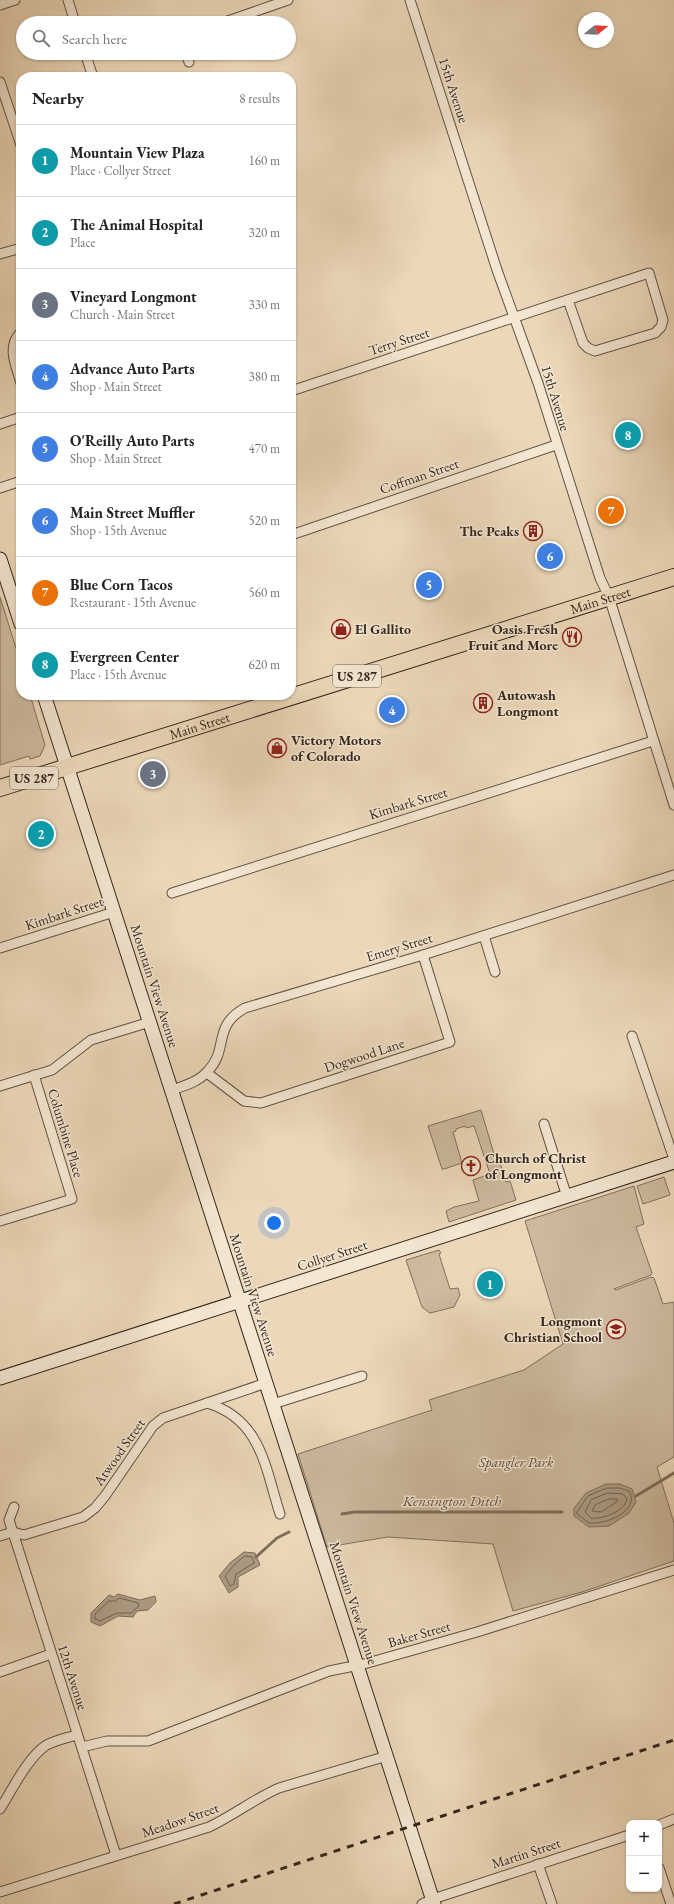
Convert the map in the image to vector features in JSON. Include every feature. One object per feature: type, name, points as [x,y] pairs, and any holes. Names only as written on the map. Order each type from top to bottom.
[{"type":"highway","name":"Main Street","points":[[296,695],[674,576]]},
{"type":"highway","name":"Main Street","points":[[0,788],[281,700]]},
{"type":"street","points":[[0,5],[15,0]]},
{"type":"street","points":[[68,0],[73,16]]},
{"type":"street","points":[[242,16],[288,0]]},
{"type":"street","name":"15th Avenue","points":[[410,0],[497,270],[538,383],[556,445],[600,578],[609,597],[674,805]]},
{"type":"street","points":[[87,60],[91,72]]},
{"type":"street","points":[[0,82],[16,130]]},
{"type":"street","points":[[0,254],[16,249]]},
{"type":"street","name":"Terry Street","points":[[296,388],[515,318],[568,300],[649,274],[663,320],[661,327],[655,333],[595,351],[588,348],[583,343],[568,300]]},
{"type":"street","points":[[16,339],[12,351],[16,365]]},
{"type":"street","points":[[0,424],[16,419]]},
{"type":"street","name":"Coffman Street","points":[[296,533],[556,445]]},
{"type":"street","points":[[0,488],[16,482]]},
{"type":"street","points":[[0,559],[16,609]]},
{"type":"street","name":"Mountain View Avenue","points":[[46,700],[386,1756],[430,1902]]},
{"type":"street","name":"Kimbark Street","points":[[172,893],[653,741]]},
{"type":"street","name":"Emery Street","points":[[172,1090],[190,1083],[206,1073],[219,1053],[226,1024],[234,1014],[245,1008],[423,955],[674,875]]},
{"type":"street","name":"Kimbark Street","points":[[0,948],[114,912]]},
{"type":"street","points":[[484,936],[495,972]]},
{"type":"street","name":"Dogwood Lane","points":[[206,1073],[244,1101],[261,1104],[450,1042],[423,955]]},
{"type":"street","points":[[0,1086],[52,1070],[92,1040],[150,1022]]},
{"type":"street","points":[[632,1036],[674,1158]]},
{"type":"street","name":"Columbine Place","points":[[0,1221],[72,1199],[34,1075]]},
{"type":"street","points":[[544,1124],[568,1197]]},
{"type":"street","name":"Collyer Street","points":[[0,1378],[674,1162]]},
{"type":"street","points":[[273,1404],[362,1376]]},
{"type":"street","name":"Atwood Street","points":[[0,1536],[12,1532],[24,1536],[83,1517],[96,1508],[106,1496],[153,1426],[163,1418],[266,1383]]},
{"type":"street","points":[[208,1403],[223,1407],[236,1416],[249,1429],[257,1444],[280,1514]]},
{"type":"street","name":"12th Avenue","points":[[14,1507],[9,1520],[12,1532],[116,1855]]},
{"type":"street","name":"Baker Street","points":[[82,1747],[107,1741],[148,1741],[329,1671],[357,1666],[477,1632],[674,1570]]},
{"type":"street","points":[[0,1672],[52,1654]]},
{"type":"street","points":[[0,1809],[33,1757],[45,1746],[58,1740],[77,1735]]},
{"type":"street","name":"Meadow Street","points":[[0,1892],[210,1827],[279,1788],[386,1756]]},
{"type":"street","points":[[662,1824],[674,1819]]},
{"type":"street","name":"Martin Street","points":[[430,1902],[538,1864],[626,1836]]},
{"type":"street","points":[[538,1864],[552,1904]]},
{"type":"street","points":[[662,1877],[671,1904]]},
{"type":"green space","points":[[0,597],[16,648],[16,700],[32,700],[45,745],[40,756],[30,759],[29,756],[0,765]]},
{"type":"green space","points":[[481,1110],[494,1154],[497,1153],[506,1182],[510,1181],[516,1200],[449,1222],[446,1211],[454,1207],[479,1201],[473,1180],[490,1174],[474,1126],[466,1128],[465,1126],[456,1129],[456,1131],[453,1132],[462,1163],[442,1169],[428,1126]]},
{"type":"green space","points":[[664,1177],[670,1195],[643,1204],[637,1186]]},
{"type":"green space","name":"Spangler Park","points":[[634,1186],[644,1224],[636,1227],[652,1273],[651,1275],[614,1289],[616,1290],[651,1277],[654,1278],[663,1304],[674,1302],[674,1457],[657,1467],[674,1523],[674,1561],[582,1592],[513,1611],[493,1544],[388,1537],[327,1547],[298,1454],[432,1410],[429,1400],[524,1370],[563,1344],[525,1221]]},
{"type":"green space","points":[[439,1250],[450,1289],[458,1288],[460,1295],[454,1307],[430,1313],[422,1307],[406,1260]]},
{"type":"water","points":[[606,1484],[620,1484],[632,1489],[636,1502],[629,1513],[609,1526],[589,1527],[574,1516],[574,1508],[586,1493]]},
{"type":"water","points":[[244,1552],[255,1553],[260,1565],[238,1577],[238,1587],[229,1593],[219,1576],[230,1563]]},
{"type":"water","points":[[118,1594],[140,1600],[155,1596],[156,1602],[148,1610],[137,1611],[133,1617],[118,1616],[100,1626],[91,1622],[91,1613],[109,1595],[114,1597]]},
{"type":"waterway","name":"Kensington Ditch","points":[[636,1496],[674,1473]]},
{"type":"waterway","name":"Kensington Ditch","points":[[342,1514],[355,1512],[562,1512]]},
{"type":"waterway","name":"Kensington Ditch","points":[[256,1557],[277,1538],[289,1532]]},
{"type":"railway","points":[[174,1904],[674,1740]]},
{"type":"place","name":"Evergreen Center","points":[[628,435]]},
{"type":"place","name":"Blue Corn Tacos","points":[[611,511]]},
{"type":"place","name":"The Peaks","points":[[533,531]]},
{"type":"place","name":"Main Street Muffler","points":[[550,556]]},
{"type":"place","name":"O'Reilly Auto Parts","points":[[429,585]]},
{"type":"place","name":"El Gallito","points":[[341,629]]},
{"type":"place","name":"Oasis Fresh Fruit and More","points":[[572,637]]},
{"type":"place","name":"Autowash Longmont","points":[[483,703]]},
{"type":"place","name":"Advance Auto Parts","points":[[392,710]]},
{"type":"place","name":"Victory Motors of Colorado","points":[[277,748]]},
{"type":"place","name":"Vineyard Longmont","points":[[153,774]]},
{"type":"place","name":"The Animal Hospital","points":[[41,834]]},
{"type":"place","name":"Church of Christ of Longmont","points":[[471,1166]]},
{"type":"place","name":"Mountain View Plaza","points":[[490,1284]]},
{"type":"place","name":"Longmont Christian School","points":[[616,1329]]}]
